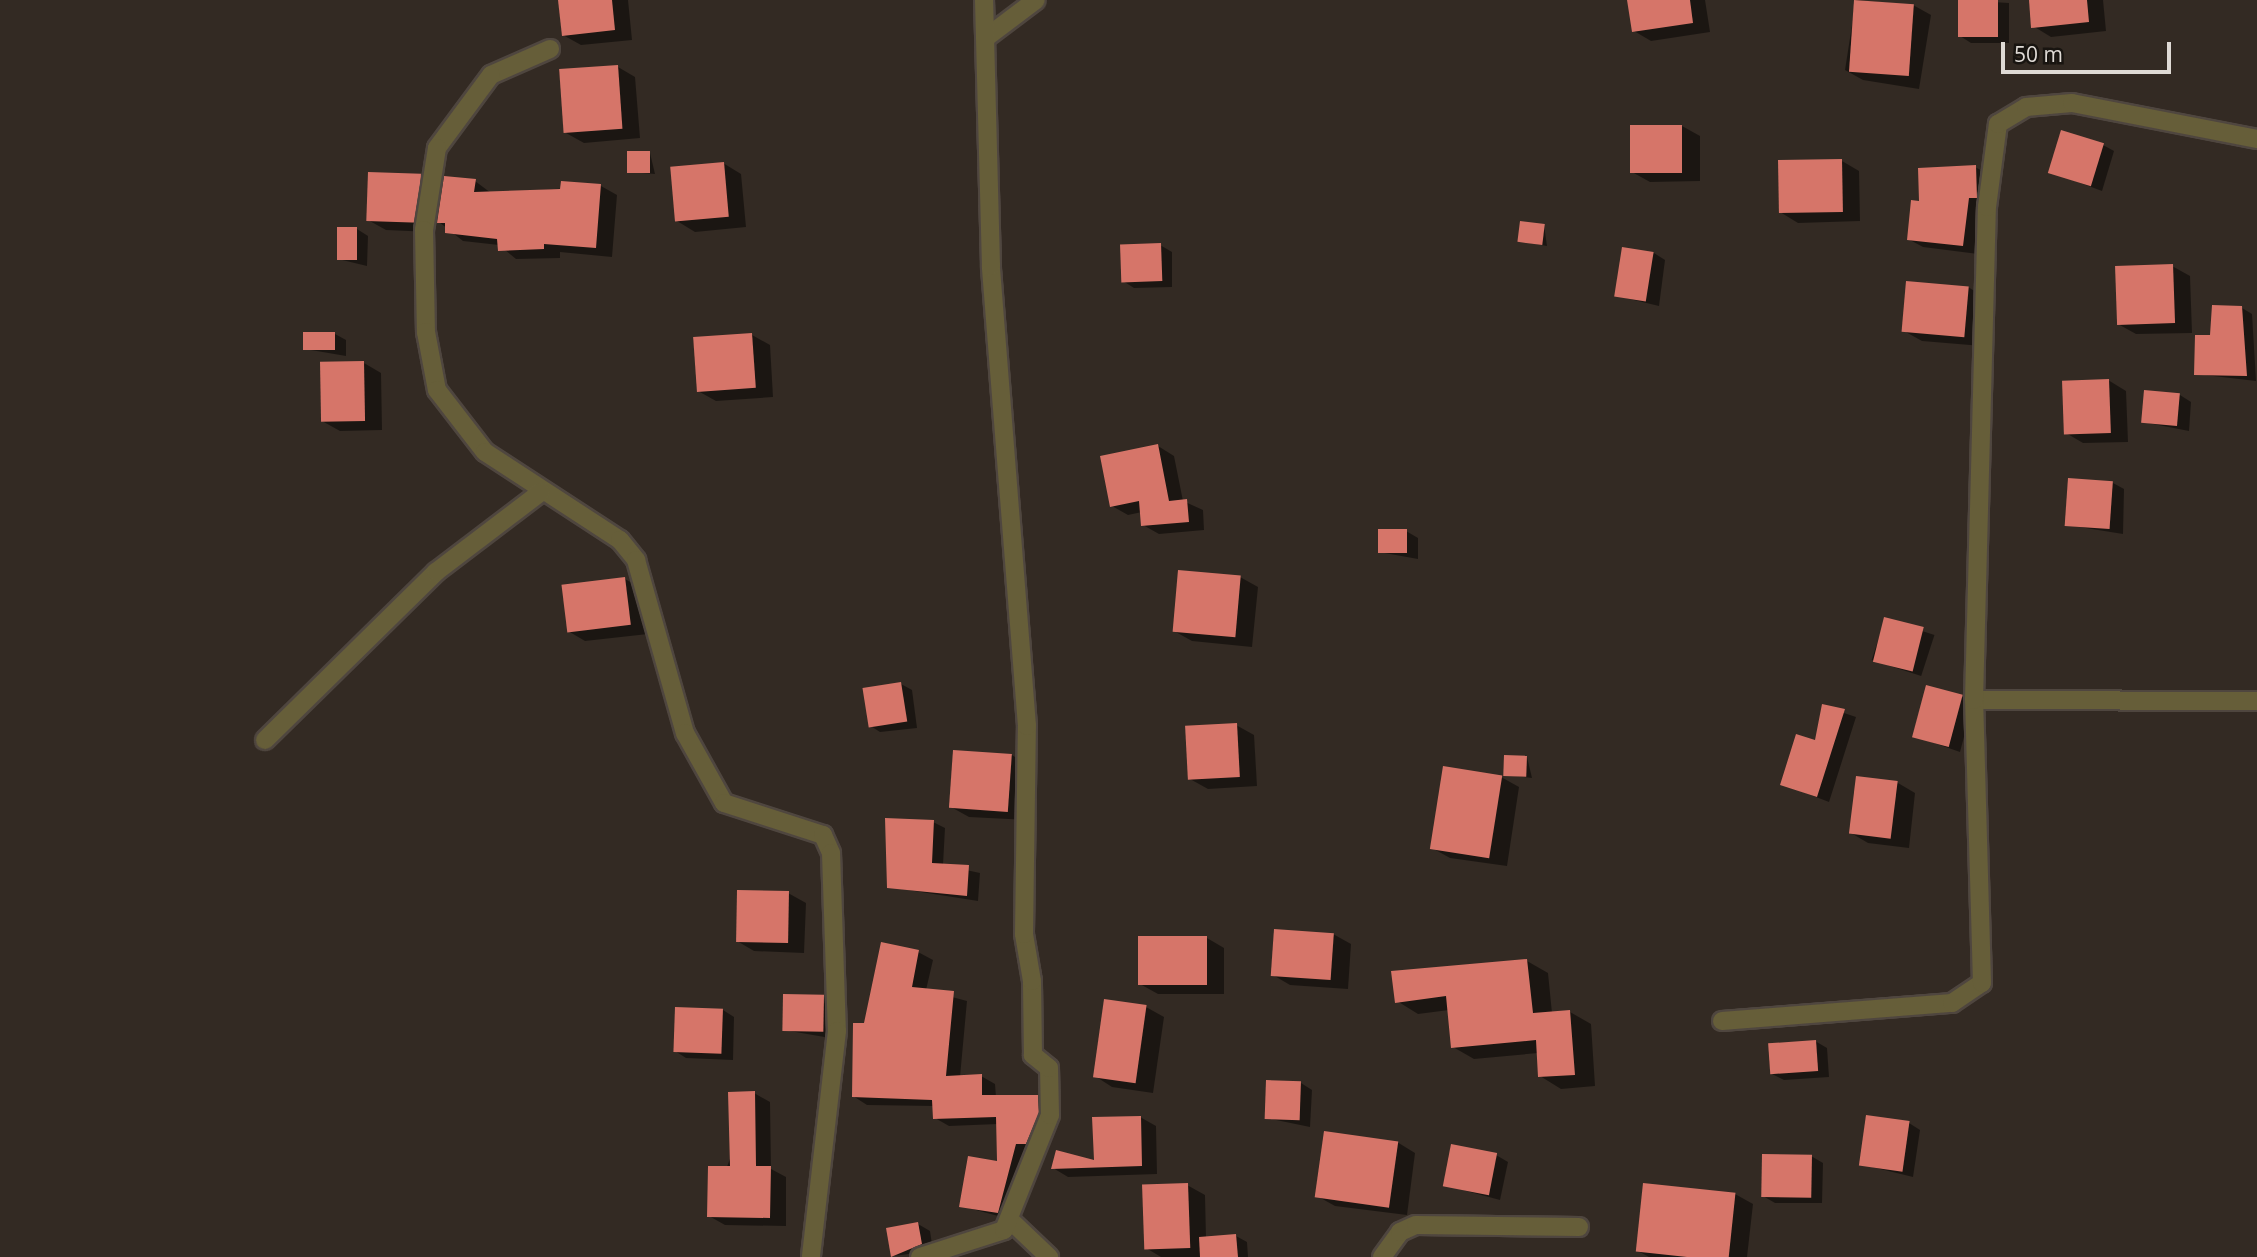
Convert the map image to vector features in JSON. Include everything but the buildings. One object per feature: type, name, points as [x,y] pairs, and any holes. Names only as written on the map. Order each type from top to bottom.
[{"type":"street","points":[[920,1257],[985,1238],[1010,1220],[1026,1165],[1045,1135],[1049,1068],[1033,1055],[1032,981],[1024,934],[1027,726],[991,266],[984,0]]},
{"type":"street","points":[[987,37],[1036,0]]},
{"type":"street","points":[[550,49],[491,75],[446,127],[432,164],[425,230],[426,332],[438,390],[485,452],[541,492],[620,540],[636,560],[685,733],[724,803],[822,835],[831,853],[837,1031],[811,1257]]},
{"type":"street","points":[[1722,1021],[1952,1003],[1982,983],[1974,700],[1987,207],[1998,124],[2026,107],[2072,103],[2257,139]]},
{"type":"street","points":[[265,740],[436,572],[541,492]]},
{"type":"street","points":[[1974,700],[2257,701]]},
{"type":"street","points":[[1010,1220],[1049,1257]]},
{"type":"street","points":[[1382,1257],[1400,1232],[1416,1225],[1578,1227]]}]
